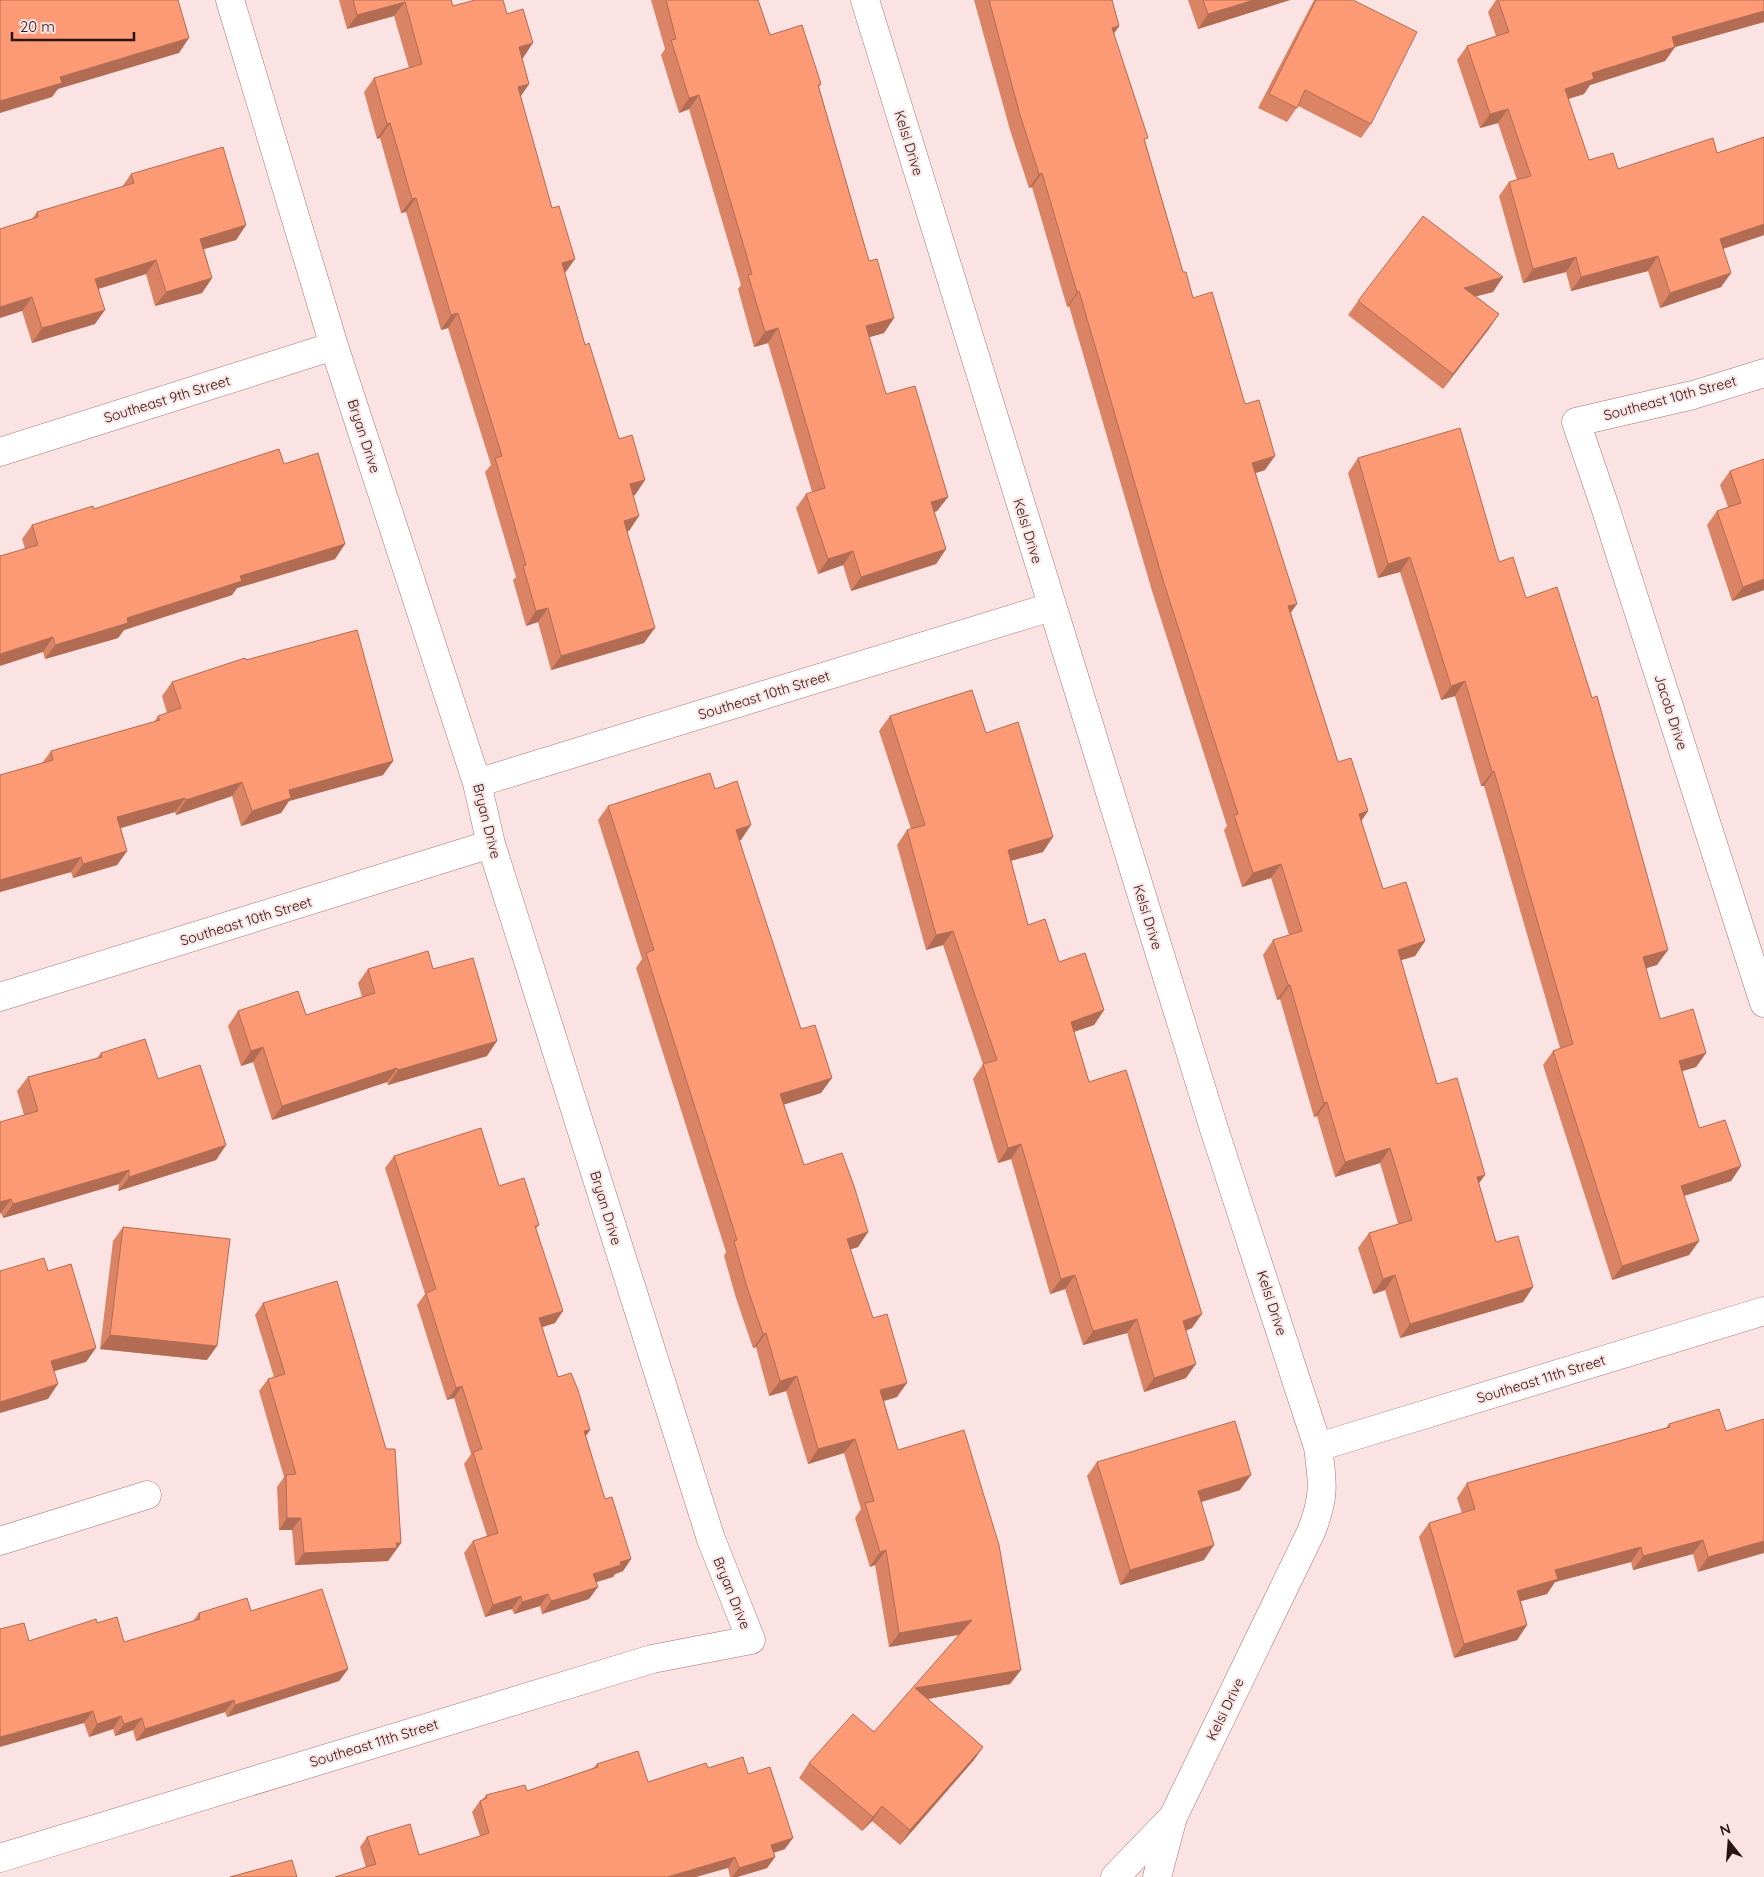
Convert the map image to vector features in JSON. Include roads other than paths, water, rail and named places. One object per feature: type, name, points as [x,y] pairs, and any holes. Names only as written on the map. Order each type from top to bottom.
[{"type":"street","name":"Bryan Drive","points":[[230,0],[334,346],[477,783],[491,844],[711,1539],[751,1640]]},
{"type":"street","name":"Kelsi Drive","points":[[865,0],[1051,607],[1216,1132],[1318,1447],[1323,1486],[1321,1507],[1173,1817],[1157,1877]]},
{"type":"street","name":"Southeast 9th Street","points":[[0,452],[334,346]]},
{"type":"street","name":"Southeast 10th Street","points":[[1576,422],[1693,395],[1764,373]]},
{"type":"street","name":"Jacob Drive","points":[[1576,422],[1764,1003]]},
{"type":"street","name":"Southeast 10th Street","points":[[477,783],[1051,607]]},
{"type":"street","name":"Southeast 10th Street","points":[[0,997],[491,844]]},
{"type":"street","name":"Southeast 11th Street","points":[[1318,1447],[1764,1311]]},
{"type":"street","points":[[0,1541],[147,1495]]},
{"type":"street","name":"Southeast 11th Street","points":[[0,1858],[652,1659],[751,1640]]},
{"type":"street","name":"Kelsi Drive","points":[[1115,1877],[1173,1817]]}]
